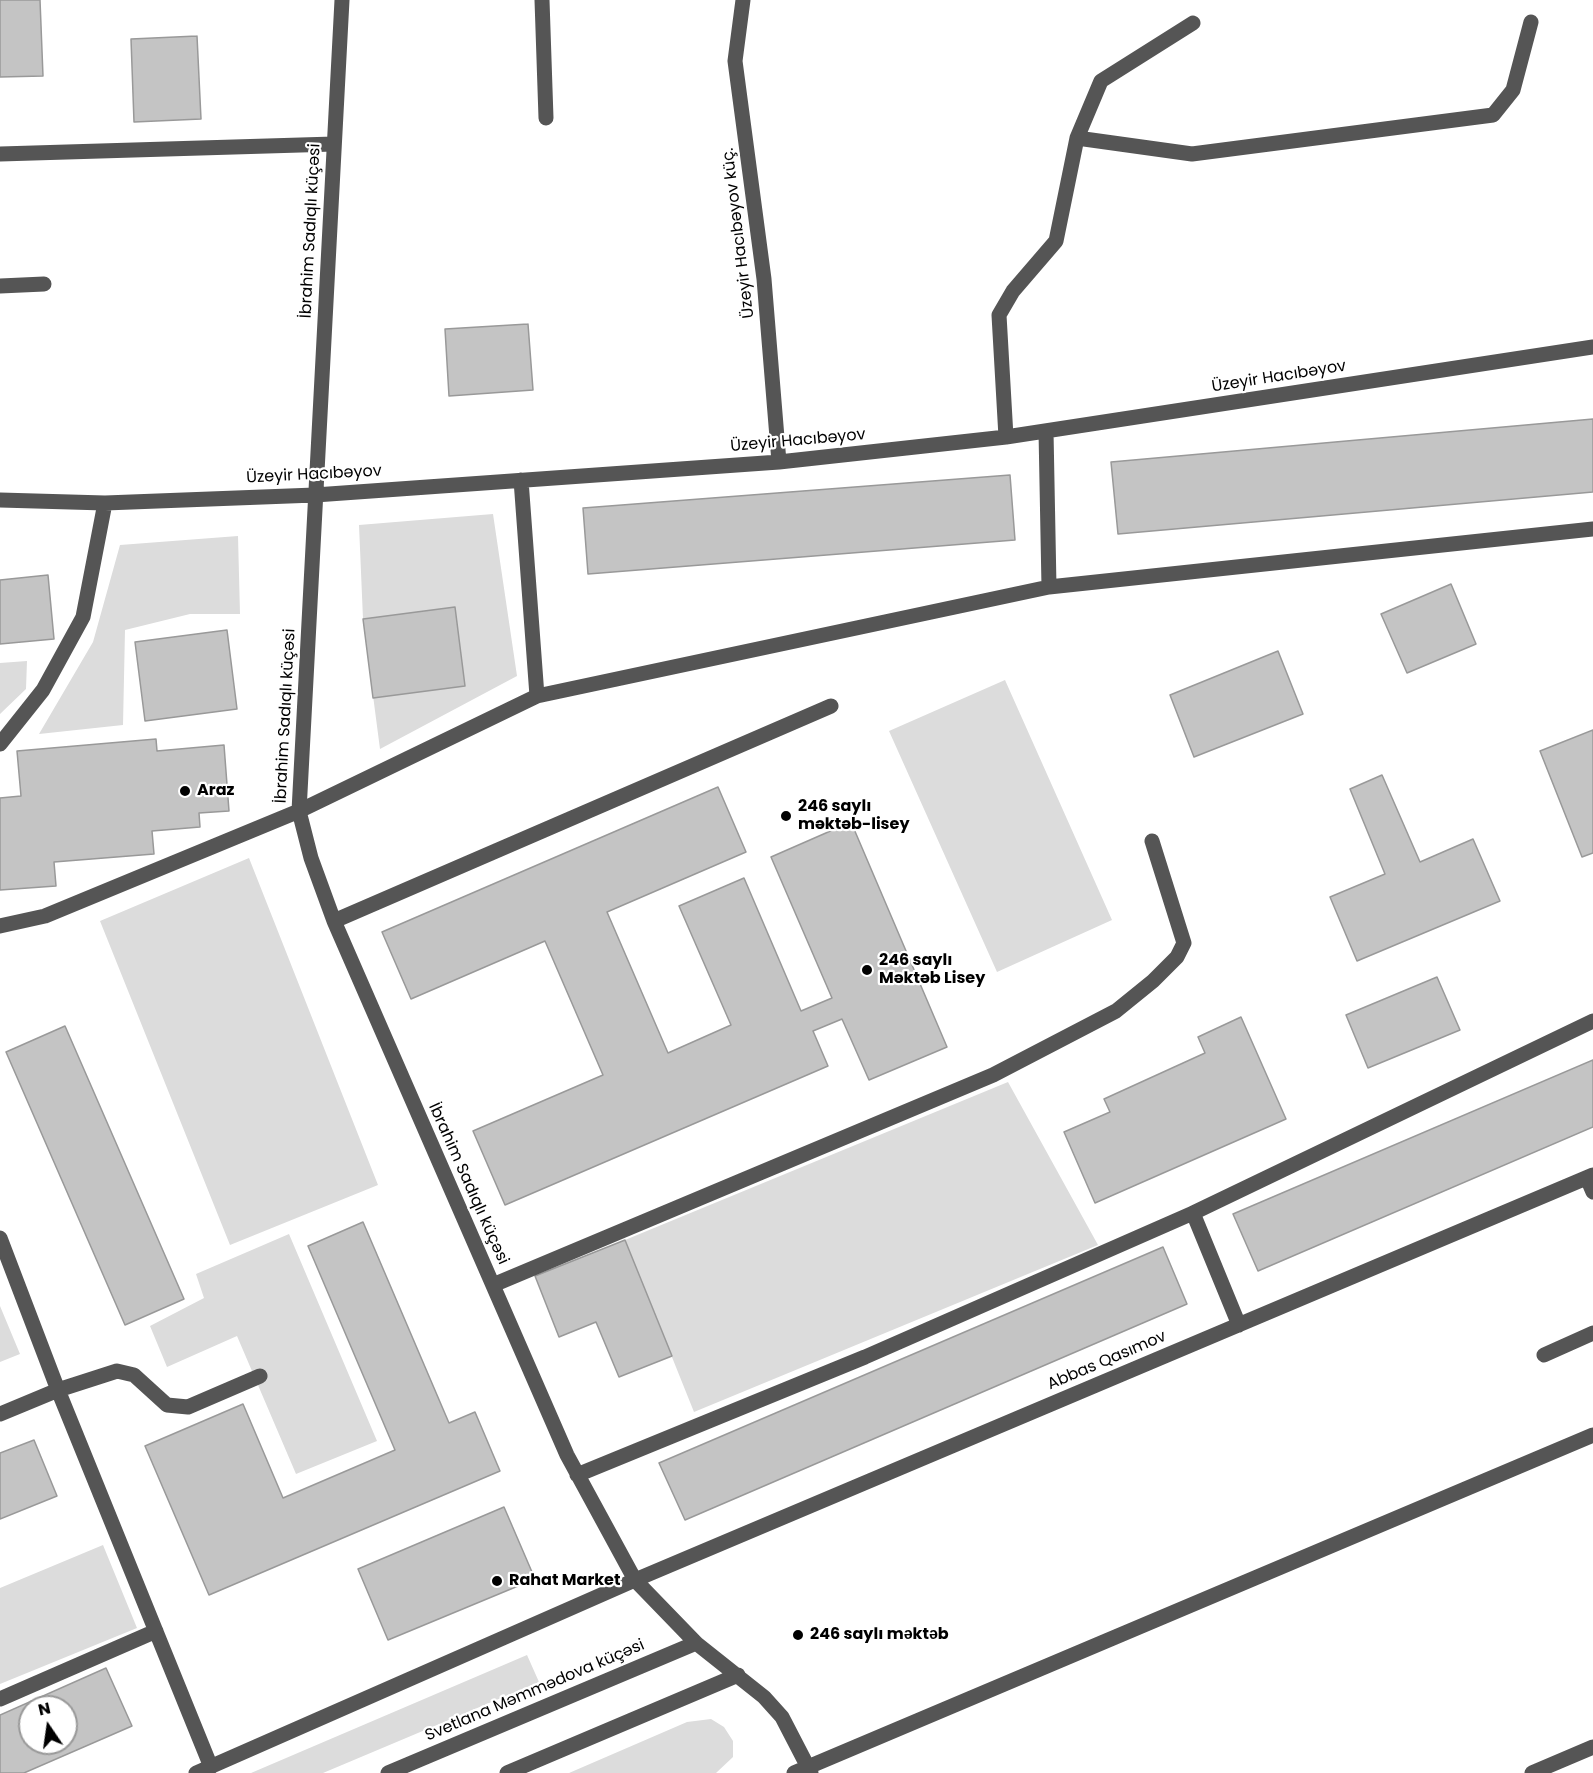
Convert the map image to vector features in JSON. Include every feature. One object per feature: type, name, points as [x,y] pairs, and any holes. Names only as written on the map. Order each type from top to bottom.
[{"type":"street","name":"İbrahim Sadıqlı küçəsi","points":[[342,0],[299,811],[311,858],[334,921],[577,1474],[635,1580],[696,1643],[738,1676],[782,1717],[805,1771]]},
{"type":"street","points":[[542,0],[546,118]]},
{"type":"street","name":"Üzeyir Hacıbəyov küç.","points":[[743,0],[735,62],[764,279],[779,462]]},
{"type":"street","points":[[1077,138],[1192,154],[1493,115],[1513,90],[1531,22]]},
{"type":"street","points":[[1006,437],[999,315],[1013,291],[1056,241],[1077,138],[1101,81],[1193,23]]},
{"type":"street","points":[[0,154],[334,144]]},
{"type":"street","points":[[0,286],[44,284]]},
{"type":"street","name":"Üzeyir Hacıbəyov","points":[[0,500],[105,503],[315,495],[779,462],[1006,437],[1593,347]]},
{"type":"street","points":[[1046,431],[1049,587]]},
{"type":"street","points":[[521,480],[537,696]]},
{"type":"street","points":[[0,744],[43,690],[83,617],[105,503]]},
{"type":"street","points":[[0,926],[45,916],[299,811],[537,696],[1049,587],[1593,529]]},
{"type":"street","points":[[334,921],[831,706]]},
{"type":"street","points":[[493,1285],[993,1075],[1116,1011],[1154,981],[1177,957],[1184,943],[1152,842]]},
{"type":"street","points":[[577,1474],[865,1358],[1194,1213],[1593,1021]]},
{"type":"street","name":"Abbas Qasımov","points":[[196,1773],[635,1580],[1239,1325],[1591,1181]]},
{"type":"street","points":[[1194,1213],[1239,1325]]},
{"type":"street","points":[[0,1238],[58,1390],[211,1767]]},
{"type":"street","points":[[1544,1355],[1593,1333]]},
{"type":"street","points":[[0,1414],[58,1390],[117,1371],[134,1376],[167,1405],[188,1407],[260,1376]]},
{"type":"street","points":[[805,1771],[1593,1435]]},
{"type":"street","points":[[0,1699],[156,1631]]},
{"type":"street","name":"Svetlana Məmmədova küçəsi","points":[[388,1773],[696,1643]]},
{"type":"street","points":[[507,1773],[738,1676]]},
{"type":"street","points":[[1532,1773],[1593,1748]]},
{"type":"shaded area","points":[[493,514],[517,676],[380,749],[363,619],[359,525]]},
{"type":"shaded area","points":[[238,536],[240,614],[190,614],[125,630],[123,725],[39,734],[93,642],[120,545]]},
{"type":"shaded area","points":[[27,661],[26,689],[0,714],[0,663]]},
{"type":"shaded area","points":[[1005,680],[1112,920],[997,972],[889,731]]},
{"type":"shaded area","points":[[249,858],[378,1185],[230,1245],[100,921]]},
{"type":"shaded area","points":[[1008,1082],[1098,1245],[694,1412],[625,1240]]},
{"type":"shaded area","points":[[289,1234],[377,1441],[296,1474],[237,1336],[167,1367],[150,1326],[204,1298],[196,1274]]},
{"type":"shaded area","points":[[0,1306],[20,1354],[0,1362]]},
{"type":"shaded area","points":[[103,1545],[137,1628],[0,1684],[0,1588]]},
{"type":"shaded area","points":[[527,1655],[539,1682],[323,1773],[251,1773]]},
{"type":"shaded area","points":[[711,1719],[724,1727],[733,1741],[733,1757],[716,1773],[569,1773],[687,1722]]},
{"type":"building","points":[[0,0],[40,0],[43,76],[0,77]]},
{"type":"building","points":[[197,36],[201,119],[134,122],[131,39]]},
{"type":"building","points":[[528,324],[533,390],[449,396],[445,329]]},
{"type":"building","points":[[1593,419],[1593,492],[1118,534],[1111,462]]},
{"type":"building","points":[[1010,475],[1015,540],[588,574],[583,508]]},
{"type":"building","points":[[48,575],[54,639],[0,644],[0,580]]},
{"type":"building","points":[[1451,584],[1476,644],[1407,673],[1381,614]]},
{"type":"building","points":[[455,607],[465,686],[373,698],[363,619]]},
{"type":"building","points":[[227,630],[237,709],[145,721],[135,642]]},
{"type":"building","points":[[1278,651],[1303,714],[1194,757],[1170,695]]},
{"type":"building","points":[[1593,730],[1593,853],[1582,857],[1540,751]]},
{"type":"building","points":[[156,739],[157,751],[224,745],[229,811],[199,813],[200,827],[152,831],[154,854],[54,862],[56,886],[0,890],[0,798],[21,796],[17,751]]},
{"type":"building","points":[[1382,775],[1420,862],[1473,839],[1500,901],[1357,961],[1330,897],[1385,874],[1350,789]]},
{"type":"building","name":"246 saylı Məktəb Lisey","points":[[718,787],[746,852],[607,912],[668,1053],[731,1025],[679,906],[744,878],[801,1011],[832,998],[771,857],[851,822],[947,1047],[869,1080],[842,1019],[813,1031],[828,1066],[505,1205],[473,1131],[603,1075],[545,941],[411,999],[382,932]]},
{"type":"building","points":[[1437,977],[1460,1030],[1368,1068],[1346,1015]]},
{"type":"building","points":[[1241,1017],[1286,1119],[1095,1203],[1064,1132],[1110,1112],[1104,1099],[1205,1053],[1198,1037]]},
{"type":"building","points":[[65,1026],[184,1299],[125,1325],[6,1052]]},
{"type":"building","points":[[1593,1060],[1593,1127],[1258,1271],[1233,1214]]},
{"type":"building","points":[[363,1222],[449,1423],[475,1412],[500,1471],[209,1595],[145,1446],[243,1404],[283,1498],[395,1450],[308,1246]]},
{"type":"building","points":[[625,1240],[672,1356],[619,1377],[596,1322],[559,1337],[535,1276]]},
{"type":"building","points":[[1163,1247],[1187,1304],[685,1520],[659,1463]]},
{"type":"building","points":[[34,1440],[57,1496],[0,1519],[0,1453]]},
{"type":"building","points":[[504,1507],[535,1579],[388,1640],[358,1569]]},
{"type":"building","points":[[106,1668],[132,1726],[78,1750],[78,1695],[45,1695]]},
{"type":"building","points":[[18,1707],[18,1755],[65,1755],[24,1773],[0,1773],[0,1715]]},
{"type":"place","name":"Araz","points":[[185,791]]},
{"type":"place","name":"246 saylı məktəb-lisey","points":[[786,816]]},
{"type":"place","name":"246 saylı Məktəb Lisey","points":[[867,970]]},
{"type":"place","name":"Rahat Market","points":[[497,1581]]},
{"type":"place","name":"246 saylı mәktәb","points":[[798,1635]]}]
